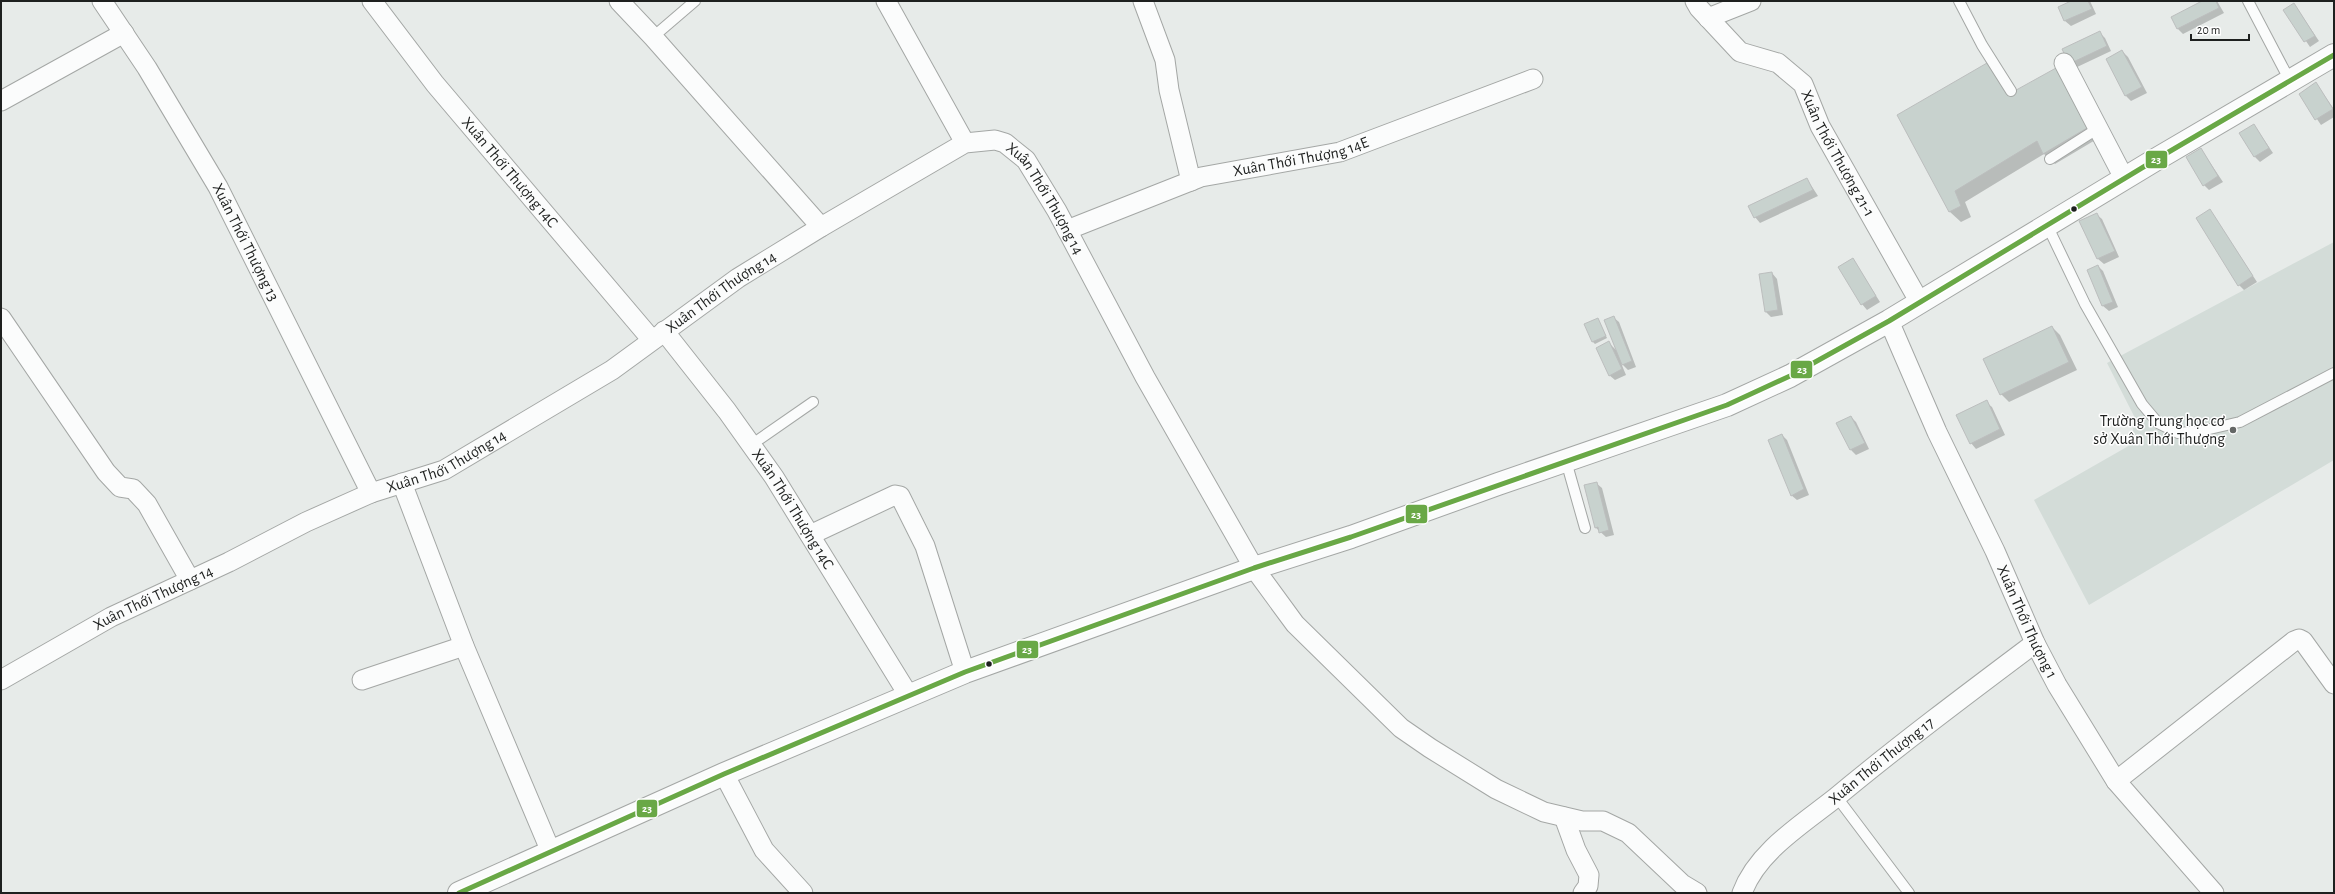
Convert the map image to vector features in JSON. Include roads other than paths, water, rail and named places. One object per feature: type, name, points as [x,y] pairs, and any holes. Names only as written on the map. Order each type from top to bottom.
[{"type":"main road","points":[[458,893],[724,774],[965,672],[1254,568],[1351,537],[1726,405],[1790,376],[1889,321],[1919,301],[2124,178],[2334,54]]},
{"type":"street","name":"Xuân Thới Thượng 13","points":[[102,1],[124,33],[218,187],[371,493]]},
{"type":"street","name":"Xuân Thới Thượng 14C","points":[[372,1],[435,84],[658,335],[751,445],[774,477],[909,696]]},
{"type":"street","points":[[619,1],[653,37],[821,227]]},
{"type":"street","points":[[886,1],[965,143]]},
{"type":"street","points":[[1143,1],[1165,60],[1169,90],[1191,180]]},
{"type":"street","name":"Xuân Thới Thượng 21-1","points":[[1695,1],[1708,18],[1740,52],[1778,63],[1803,84],[1820,126],[1919,301]]},
{"type":"street","points":[[1708,18],[1751,1]]},
{"type":"street","points":[[1,101],[124,33]]},
{"type":"street","points":[[2064,63],[2097,130],[2124,178]]},
{"type":"street","name":"Xuân Thới Thượng 14E","points":[[1067,230],[1201,177],[1340,152],[1533,79]]},
{"type":"street","name":"Xuân Thới Thượng 14","points":[[1,680],[111,617],[190,580],[306,522],[371,493],[444,470],[612,370],[738,278],[821,227],[965,143],[986,140],[1000,141],[1005,143],[1026,160],[1067,230],[1145,377],[1254,568],[1295,624],[1401,728],[1496,789],[1544,812],[1582,821],[1603,821],[1628,833],[1682,884],[1697,893]]},
{"type":"street","points":[[1,318],[106,472],[120,487],[133,489],[147,504],[190,580]]},
{"type":"street","name":"Xuân Thới Thượng 1","points":[[1889,321],[1937,432],[1995,551],[2035,643],[2058,685],[2116,781],[2214,893]]},
{"type":"street","points":[[402,484],[464,646],[551,852]]},
{"type":"street","points":[[810,536],[895,495],[900,496],[925,546],[965,672]]},
{"type":"street","points":[[2116,781],[2294,641],[2299,639],[2303,641],[2334,684]]},
{"type":"street","name":"Xuân Thới Thượng 17","points":[[1742,893],[1758,865],[1787,836],[1920,730],[2035,643]]},
{"type":"street","points":[[362,680],[464,646]]},
{"type":"street","points":[[724,774],[764,850],[803,893]]},
{"type":"street","points":[[1564,817],[1576,850],[1589,874],[1588,886],[1583,893]]},
{"type":"lane","points":[[653,37],[695,1]]},
{"type":"lane","points":[[1959,1],[1982,45],[2011,91]]},
{"type":"lane","points":[[2248,1],[2290,81]]},
{"type":"lane","points":[[2050,159],[2097,130]]},
{"type":"lane","points":[[2047,225],[2085,304],[2142,404],[2158,423],[2178,433],[2201,431],[2240,422],[2334,373]]},
{"type":"lane","points":[[751,445],[813,402]]},
{"type":"lane","points":[[1566,461],[1585,528]]},
{"type":"lane","points":[[1836,796],[1908,893]]},
{"type":"place","name":"Trường Trung học cơ sở Xuân Thới Thượng","points":[[2233,430]]}]
